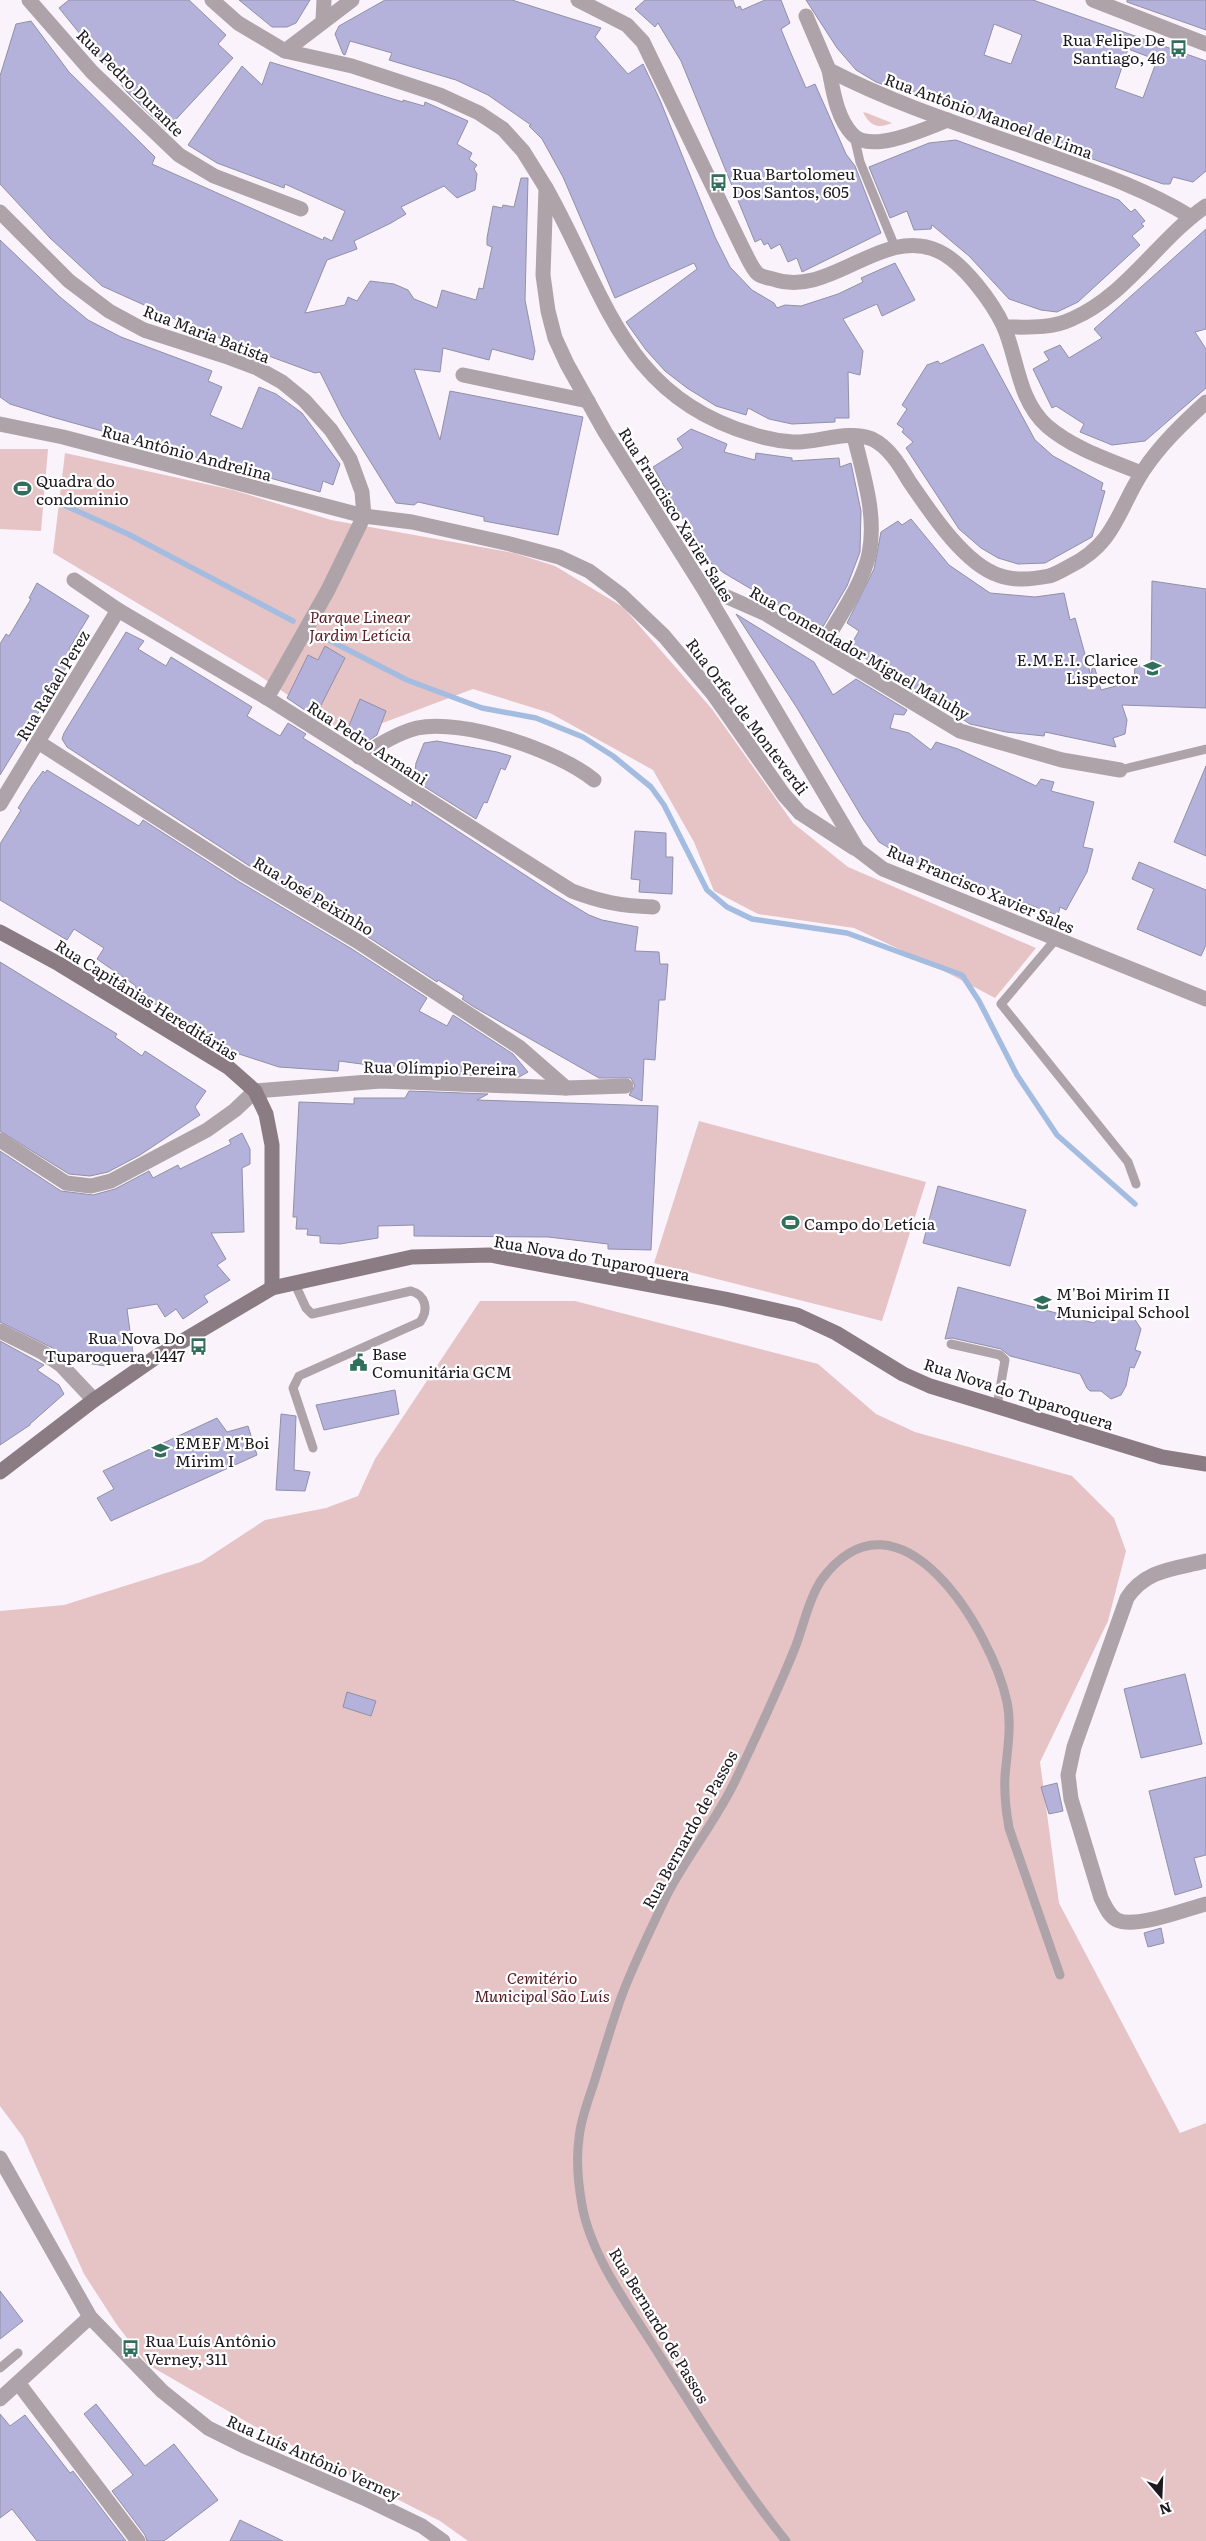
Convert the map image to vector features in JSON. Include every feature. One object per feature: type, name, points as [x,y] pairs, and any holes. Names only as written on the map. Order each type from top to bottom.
[{"type":"street","name":"Rua Pedro Durante","points":[[29,0],[92,72],[179,155],[214,176],[283,204],[301,208]]},
{"type":"street","points":[[212,0],[238,23],[285,51],[352,66],[440,95],[478,113],[503,129],[518,146],[546,188],[581,253],[610,318],[652,376],[675,398],[716,422],[753,434],[794,442],[854,436],[872,439],[892,455],[946,532],[970,557],[998,575],[1027,579],[1051,575],[1081,560],[1107,538],[1141,473],[1160,448],[1206,402]]},
{"type":"street","points":[[322,20],[324,0]]},
{"type":"street","points":[[285,51],[322,20],[352,0]]},
{"type":"street","points":[[578,0],[627,25],[643,42],[743,249],[758,274],[783,283],[812,281],[895,247],[920,246],[937,250],[950,257],[971,276],[1004,327],[1016,370],[1026,396],[1046,425],[1074,445],[1141,473]]},
{"type":"street","points":[[1093,0],[1206,44]]},
{"type":"street","points":[[806,16],[829,70],[836,103],[844,122],[854,136],[872,142],[894,139],[948,120]]},
{"type":"street","name":"Rua Antônio Manoel de Lima","points":[[829,70],[877,95],[1112,178],[1165,201],[1191,217]]},
{"type":"street","name":"Rua Francisco Xavier Sales","points":[[546,188],[544,275],[548,311],[555,338],[604,432],[702,586],[858,850],[883,869],[1206,998]]},
{"type":"street","points":[[1004,327],[1045,326],[1072,320],[1112,294],[1191,217],[1206,206]]},
{"type":"street","name":"Rua Maria Batista","points":[[0,212],[70,281],[109,310],[144,330],[256,368],[282,382],[304,400],[332,430],[350,459],[358,475],[364,516]]},
{"type":"street","points":[[463,375],[588,401]]},
{"type":"street","name":"Rua Antônio Andrelina","points":[[0,424],[63,437],[364,516]]},
{"type":"street","points":[[822,647],[857,584],[869,554],[869,497],[854,436]]},
{"type":"street","points":[[267,698],[328,590],[364,516]]},
{"type":"street","name":"Rua Orfeu de Monteverdi","points":[[364,516],[412,522],[510,544],[559,557],[589,571],[621,595],[664,636],[713,694],[784,795],[800,813],[858,850]]},
{"type":"street","name":"Rua Pedro Armani","points":[[74,580],[118,610],[267,698],[572,891],[603,903],[653,907]]},
{"type":"street","name":"Rua Comendador Miguel Maluhy","points":[[702,586],[766,614],[960,731],[1062,760],[1120,770]]},
{"type":"street","name":"Rua Rafael Perez","points":[[0,804],[118,610]]},
{"type":"street","points":[[359,757],[391,739],[416,728],[434,726],[461,728],[522,742],[584,771],[594,780]]},
{"type":"street","name":"Rua José Peixinho","points":[[38,742],[243,873],[373,951],[519,1047],[566,1088]]},
{"type":"street","name":"Rua Capitânias Hereditárias","points":[[0,932],[59,964],[228,1067],[255,1091],[266,1114],[272,1145],[272,1288]]},
{"type":"street","name":"Rua Olímpio Pereira","points":[[255,1091],[381,1081],[566,1088],[626,1086]]},
{"type":"street","points":[[0,1140],[66,1183],[91,1186],[111,1181],[207,1130],[235,1110],[255,1091]]},
{"type":"street","name":"Rua Nova do Tuparoquera","points":[[0,1472],[94,1400],[159,1354],[272,1288],[412,1257],[490,1255],[725,1299],[797,1315],[836,1332],[903,1374],[930,1386],[1162,1457],[1206,1464]]},
{"type":"street","points":[[0,1331],[42,1352],[61,1365],[94,1400]]},
{"type":"street","points":[[1206,1561],[1145,1577],[1131,1591],[1098,1675],[1074,1747],[1068,1775],[1071,1799],[1101,1898],[1108,1912],[1117,1920],[1130,1923],[1206,1904]]},
{"type":"street","name":"Rua Luís Antônio Verney","points":[[0,2158],[90,2317],[138,2369],[208,2428],[244,2446],[364,2498],[422,2526],[444,2541]]},
{"type":"street","points":[[0,2399],[19,2384],[90,2317]]},
{"type":"street","points":[[19,2384],[138,2541]]},
{"type":"lane","points":[[854,136],[860,162],[895,247]]},
{"type":"lane","points":[[1120,770],[1206,749]]},
{"type":"lane","points":[[1056,939],[1001,1004],[1128,1162],[1136,1184]]},
{"type":"lane","points":[[294,1282],[306,1308],[312,1314],[410,1291],[421,1296],[426,1305],[426,1314],[420,1322],[299,1376],[293,1388],[313,1448]]},
{"type":"lane","points":[[951,1344],[1000,1355],[1006,1360],[996,1406]]},
{"type":"lane","name":"Rua Bernardo de Passos","points":[[786,2541],[737,2477],[626,2303],[593,2243],[582,2208],[577,2166],[579,2135],[622,1993],[669,1892],[726,1799],[777,1690],[819,1584],[833,1565],[856,1550],[878,1544],[905,1550],[928,1564],[950,1587],[986,1642],[1000,1676],[1008,1706],[1009,1736],[1005,1806],[1009,1828],[1060,1975]]},
{"type":"lane","points":[[0,2368],[18,2353]]},
{"type":"green space","points":[[863,112],[892,123],[882,126],[874,125]]},
{"type":"green space","name":"Quadra do condominio","points":[[0,449],[48,449],[41,531],[0,529]]},
{"type":"green space","name":"Parque Linear Jardim Letícia","points":[[65,453],[233,490],[331,520],[514,553],[555,566],[623,607],[712,709],[793,823],[848,867],[1036,948],[995,998],[929,963],[854,928],[758,914],[714,891],[694,842],[653,770],[550,713],[473,689],[348,736],[257,674],[53,553]]},
{"type":"green space","name":"Campo do Letícia","points":[[699,1121],[926,1182],[882,1321],[654,1263]]},
{"type":"green space","name":"Cemitério Municipal São Luís","points":[[480,1301],[575,1301],[818,1364],[876,1414],[915,1432],[1072,1476],[1114,1518],[1126,1551],[1108,1621],[1040,1762],[1059,1903],[1180,2133],[1206,2123],[1206,2541],[468,2541],[440,2521],[254,2426],[147,2364],[117,2325],[84,2274],[23,2137],[0,2106],[0,1611],[64,1605],[201,1562],[265,1520],[326,1508],[358,1496],[375,1459]]},
{"type":"building","points":[[69,0],[189,0],[226,35],[218,44],[233,58],[166,130],[127,92],[59,8]]},
{"type":"building","points":[[239,0],[310,0],[296,23],[287,27],[272,27]]},
{"type":"building","points":[[385,0],[512,0],[601,28],[595,37],[628,74],[643,64],[660,100],[715,237],[730,267],[752,290],[774,303],[777,308],[785,305],[801,306],[838,294],[863,282],[861,278],[895,263],[915,300],[882,316],[877,304],[843,319],[863,351],[860,375],[848,372],[849,418],[835,418],[835,422],[792,424],[769,419],[748,408],[746,415],[716,406],[687,388],[665,371],[646,350],[626,322],[697,269],[694,263],[615,298],[563,177],[542,139],[529,126],[531,125],[488,95],[456,80],[389,60],[392,53],[350,41],[345,55],[343,54],[335,34],[339,26]]},
{"type":"building","points":[[645,0],[733,0],[736,8],[740,6],[742,10],[765,0],[781,0],[790,23],[781,29],[790,51],[806,88],[815,84],[846,154],[855,166],[881,233],[802,272],[797,258],[788,262],[780,244],[771,249],[768,243],[764,245],[761,239],[755,242],[681,61],[658,23],[655,27],[635,9]]},
{"type":"building","points":[[806,0],[1033,0],[1206,61],[1206,171],[1193,182],[1173,177],[1170,184],[1163,184],[876,82],[856,70],[837,48]],"holes":[[[994,24],[1022,35],[1011,64],[984,55]],[[1128,49],[1157,60],[1143,98],[1115,88]]]},
{"type":"building","points":[[1127,0],[1206,0],[1206,30],[1127,2]]},
{"type":"building","points":[[31,21],[69,72],[155,157],[152,164],[323,240],[324,237],[332,241],[345,211],[285,184],[284,188],[217,163],[188,145],[242,66],[262,85],[270,62],[403,102],[403,100],[424,106],[425,102],[468,121],[457,144],[472,153],[469,159],[477,165],[474,169],[477,174],[475,190],[457,198],[444,186],[401,207],[406,214],[354,241],[357,249],[327,260],[305,313],[345,305],[348,297],[357,301],[370,281],[394,284],[408,290],[414,299],[437,308],[442,290],[476,300],[479,288],[483,289],[492,247],[487,245],[487,238],[493,206],[502,208],[503,205],[514,207],[521,178],[528,178],[525,300],[535,351],[533,360],[492,349],[489,360],[443,348],[440,372],[414,369],[440,440],[450,391],[583,417],[558,535],[484,521],[484,517],[418,502],[414,505],[396,503],[342,416],[320,372],[315,373],[206,333],[102,286],[50,238],[0,184],[0,76],[16,24]]},
{"type":"building","points":[[956,140],[1119,200],[1131,212],[1135,209],[1145,221],[1141,224],[1144,226],[1132,236],[1140,245],[1078,302],[1057,312],[1041,310],[1009,299],[969,256],[932,225],[931,229],[914,230],[907,211],[890,218],[869,167],[929,143]]},
{"type":"building","points":[[1206,229],[1206,329],[1195,332],[1206,349],[1206,388],[1145,441],[1112,445],[1080,432],[1084,424],[1056,406],[1052,408],[1033,369],[1049,360],[1044,352],[1060,345],[1069,358],[1102,338],[1094,329]]},
{"type":"building","points":[[0,240],[60,297],[88,320],[121,337],[212,371],[208,381],[222,387],[210,415],[242,429],[259,387],[276,394],[302,413],[340,464],[333,485],[323,481],[320,492],[52,417],[10,404],[0,397]]},
{"type":"building","points":[[983,344],[1035,440],[1053,456],[1103,483],[1101,490],[1105,491],[1092,537],[1045,563],[1018,564],[998,558],[981,548],[959,529],[906,448],[913,442],[902,432],[904,429],[897,424],[907,409],[902,405],[927,365],[938,361],[940,364]]},
{"type":"building","points":[[691,429],[727,444],[724,452],[755,460],[756,453],[792,458],[792,461],[839,458],[840,467],[851,463],[861,511],[860,552],[847,586],[821,630],[724,573],[706,559],[653,467],[683,448],[677,439]]},
{"type":"building","points":[[911,519],[949,565],[990,593],[1035,597],[1064,593],[1070,620],[1075,618],[1091,676],[1093,662],[1101,690],[1134,681],[1135,665],[1151,666],[1152,581],[1206,589],[1206,708],[1122,705],[1127,720],[1125,734],[1113,738],[1116,747],[1045,732],[1044,736],[1006,732],[970,724],[918,691],[916,694],[873,667],[876,665],[849,648],[859,631],[847,623],[874,569],[881,532],[898,521],[902,525]]},
{"type":"building","points":[[37,583],[89,616],[69,649],[75,653],[0,775],[0,644],[6,634],[9,636],[31,599],[29,598]]},
{"type":"building","points":[[736,614],[814,662],[833,695],[856,679],[907,710],[904,715],[894,714],[890,728],[909,733],[931,750],[936,742],[958,749],[1036,786],[1041,779],[1054,782],[1051,791],[1094,802],[1083,847],[1093,849],[1087,872],[1066,910],[1060,907],[1058,915],[1046,911],[906,858],[879,842],[863,819],[797,708]]},
{"type":"building","points":[[126,632],[144,641],[138,649],[166,666],[171,657],[252,707],[247,716],[280,736],[288,723],[306,734],[303,738],[412,806],[412,801],[589,915],[602,920],[638,927],[635,951],[659,952],[660,964],[668,964],[665,1000],[659,1000],[655,1060],[644,1059],[642,1101],[629,1095],[635,1086],[631,1078],[599,1078],[474,1007],[462,999],[464,996],[438,980],[437,982],[362,933],[248,865],[67,747],[62,739],[64,733]]},
{"type":"building","points":[[325,646],[345,658],[315,717],[287,698],[308,655],[318,660]]},
{"type":"building","points":[[360,699],[386,711],[377,735],[365,743],[346,733]]},
{"type":"building","points":[[437,741],[511,756],[505,770],[501,768],[487,803],[484,802],[476,819],[414,780],[416,763],[424,743]]},
{"type":"building","points":[[1206,766],[1206,856],[1174,842]]},
{"type":"building","points":[[47,770],[139,826],[143,820],[238,881],[352,949],[427,998],[419,1011],[447,1026],[453,1015],[513,1054],[528,1072],[519,1077],[410,1073],[387,1063],[384,1067],[339,1061],[338,1071],[279,1067],[239,1054],[133,991],[136,986],[97,959],[104,948],[74,929],[67,940],[0,900],[0,844],[21,810],[18,808],[43,771],[45,773]]},
{"type":"building","points":[[635,831],[666,833],[666,857],[673,857],[672,894],[639,892],[640,880],[631,879]]},
{"type":"building","points":[[1139,862],[1206,890],[1206,945],[1201,956],[1137,929],[1154,889],[1132,879]]},
{"type":"building","points":[[0,962],[117,1034],[115,1037],[142,1056],[145,1051],[206,1091],[195,1107],[200,1115],[140,1155],[108,1172],[90,1176],[69,1174],[0,1131]]},
{"type":"building","points":[[409,1091],[488,1094],[477,1100],[658,1106],[651,1250],[608,1249],[608,1244],[548,1237],[414,1236],[414,1225],[378,1226],[378,1238],[340,1244],[320,1243],[320,1236],[307,1235],[308,1229],[296,1229],[297,1217],[293,1217],[299,1102],[354,1104],[354,1098],[405,1098]]},
{"type":"building","points":[[242,1133],[250,1149],[250,1164],[242,1168],[244,1232],[211,1233],[226,1259],[217,1265],[230,1280],[204,1296],[208,1302],[183,1319],[176,1309],[165,1317],[157,1304],[127,1309],[133,1353],[105,1366],[81,1362],[0,1322],[0,1151],[61,1191],[93,1195],[115,1189],[149,1171],[153,1178],[178,1165],[180,1169],[231,1144],[229,1140]]},
{"type":"building","points":[[938,1186],[1026,1210],[1010,1266],[923,1243]]},
{"type":"building","points":[[958,1287],[1094,1323],[1104,1313],[1112,1311],[1121,1318],[1134,1318],[1141,1329],[1135,1350],[1141,1352],[1134,1368],[1130,1367],[1126,1386],[1121,1395],[1111,1399],[1101,1391],[1090,1391],[1080,1374],[1010,1356],[1001,1349],[952,1338],[945,1339]]},
{"type":"building","points":[[0,1341],[44,1365],[37,1370],[59,1385],[64,1394],[30,1425],[0,1445]]},
{"type":"building","points":[[395,1390],[399,1414],[324,1430],[316,1405]]},
{"type":"building","points":[[281,1414],[296,1416],[294,1470],[310,1472],[305,1491],[276,1490]]},
{"type":"building","points":[[217,1418],[227,1432],[248,1426],[257,1455],[111,1521],[97,1498],[114,1489],[103,1471]]},
{"type":"building","points":[[1185,1674],[1202,1744],[1141,1758],[1124,1689]]},
{"type":"building","points":[[347,1692],[376,1701],[371,1716],[343,1707]]},
{"type":"building","points":[[1206,1777],[1206,1855],[1194,1858],[1202,1887],[1175,1895],[1149,1791]]},
{"type":"building","points":[[1057,1783],[1063,1811],[1049,1814],[1041,1787]]},
{"type":"building","points":[[1161,1928],[1164,1943],[1148,1947],[1144,1933]]},
{"type":"building","points":[[0,2291],[23,2321],[0,2339]]},
{"type":"building","points":[[96,2404],[145,2466],[174,2444],[218,2500],[164,2541],[147,2541],[145,2535],[112,2491],[133,2475],[84,2414]]},
{"type":"building","points":[[0,2414],[10,2426],[25,2415],[70,2473],[73,2471],[126,2541],[37,2541],[12,2509],[0,2518]]},
{"type":"building","points":[[240,2520],[283,2541],[230,2541]]},
{"type":"waterway","points":[[53,500],[128,534],[293,621]]},
{"type":"waterway","points":[[321,636],[407,680],[482,708],[536,718],[583,737],[613,756],[651,787],[664,805],[707,890],[727,907],[752,919],[847,933],[962,975],[979,1001],[1017,1075],[1057,1135],[1135,1204]]},
{"type":"place","name":"Rua Felipe De Santiago, 46","points":[[1179,48]]},
{"type":"place","name":"Rua Bartolomeu Dos Santos, 605","points":[[718,182]]},
{"type":"place","name":"Quadra do condominio","points":[[22,489]]},
{"type":"place","name":"E.M.E.I. Clarice Lispector","points":[[1152,668]]},
{"type":"place","name":"Campo do Letícia","points":[[790,1223]]},
{"type":"place","name":"M'Boi Mirim II Municipal School","points":[[1042,1302]]},
{"type":"place","name":"Rua Nova Do Tuparoquera, 1447","points":[[199,1346]]},
{"type":"place","name":"Base Comunitária GCM","points":[[358,1362]]},
{"type":"place","name":"EMEF M'Boi Mirim I","points":[[161,1451]]},
{"type":"place","name":"Rua Luís Antônio Verney, 311","points":[[131,2349]]}]
